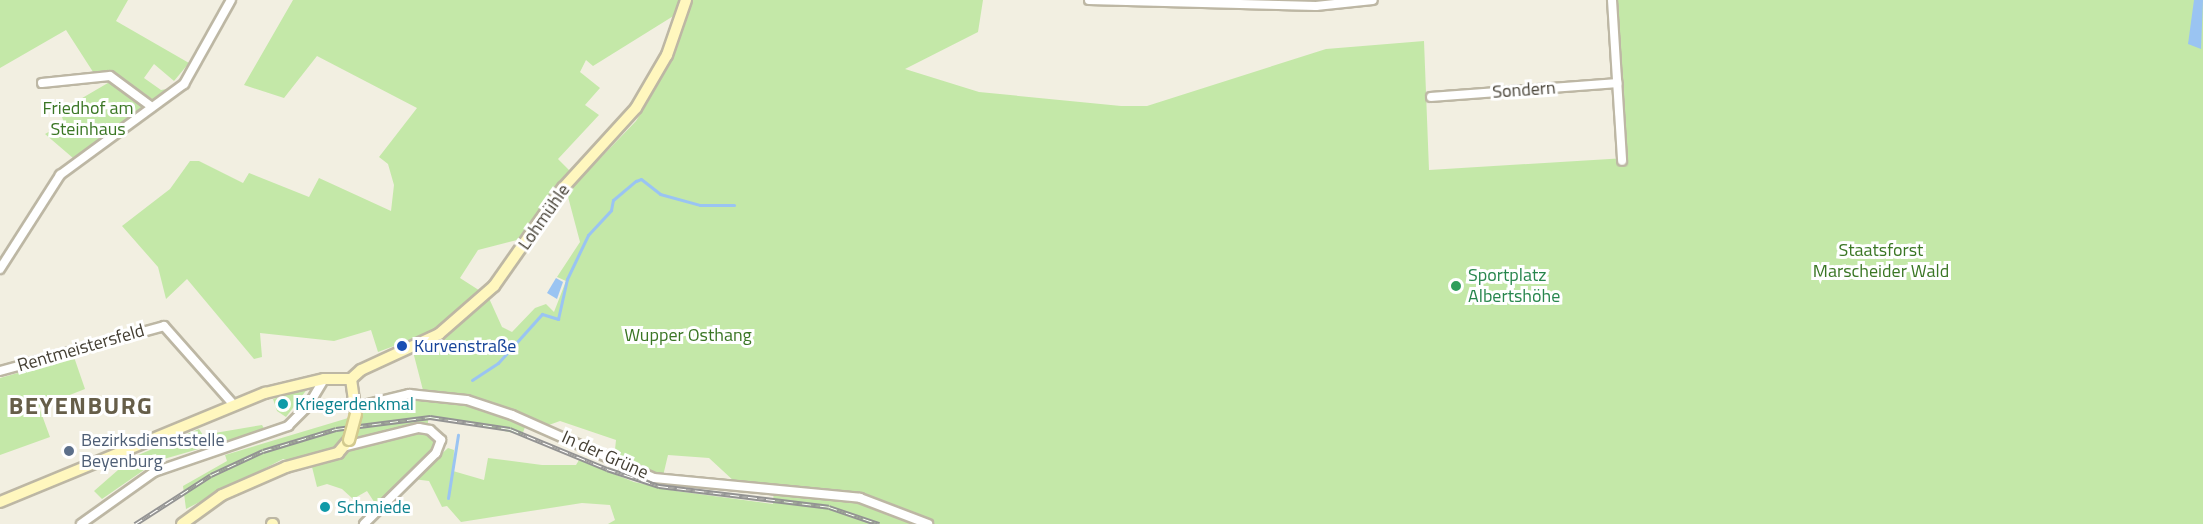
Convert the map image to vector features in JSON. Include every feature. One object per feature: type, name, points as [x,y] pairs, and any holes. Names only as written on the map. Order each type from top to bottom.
[{"type":"main road","name":"Lohmühle","points":[[351,379],[452,325],[494,286],[563,188],[636,108],[667,55],[686,0]]},
{"type":"main road","points":[[0,502],[265,393],[324,379],[351,379],[356,410],[348,443],[331,455],[261,476],[210,502],[182,524]]},
{"type":"street","points":[[0,269],[60,175],[184,84],[231,0]]},
{"type":"street","points":[[1089,0],[1316,6],[1373,0]]},
{"type":"street","points":[[1612,0],[1622,160]]},
{"type":"street","points":[[42,83],[110,76],[152,107]]},
{"type":"street","name":"Sondern","points":[[1431,96],[1617,83]]},
{"type":"street","name":"Rentmeistersfeld","points":[[0,371],[164,326],[234,405]]},
{"type":"street","points":[[81,524],[154,472],[288,426],[309,406],[324,379]]},
{"type":"street","name":"In der Grüne","points":[[356,410],[409,394],[467,400],[523,419],[654,478],[860,498],[928,524]]},
{"type":"street","points":[[348,443],[419,428],[430,430],[441,440],[436,453],[364,524]]},
{"type":"green space","points":[[0,0],[128,0],[116,21],[189,63],[174,81],[154,64],[144,78],[161,90],[167,89],[155,101],[113,72],[95,75],[66,30],[0,68]]},
{"type":"green space","name":"Staatsforst Marscheider Wald","points":[[293,0],[680,0],[675,15],[593,66],[586,60],[580,72],[600,88],[585,105],[599,115],[558,159],[570,171],[517,240],[478,250],[460,278],[488,296],[502,327],[512,332],[535,308],[546,304],[554,312],[566,281],[557,277],[580,242],[567,193],[636,121],[673,56],[692,0],[983,0],[978,32],[905,69],[979,92],[1121,106],[1147,106],[1326,49],[1424,41],[1429,170],[1626,158],[1616,0],[2203,0],[2203,524],[608,524],[615,520],[610,505],[582,503],[461,522],[447,506],[442,507],[429,481],[413,479],[382,514],[367,491],[353,499],[342,489],[327,484],[317,487],[312,467],[283,459],[186,509],[183,486],[227,461],[225,455],[345,419],[393,400],[425,398],[410,340],[378,352],[371,330],[334,341],[260,333],[262,357],[254,359],[187,279],[166,299],[158,267],[122,226],[170,189],[190,161],[199,161],[243,183],[249,173],[309,197],[319,178],[391,211],[394,185],[388,164],[379,157],[417,108],[317,56],[284,98],[244,85]],"holes":[[[529,417],[546,426],[560,421],[616,440],[614,459],[663,476],[668,455],[709,458],[735,482],[774,486],[773,504],[676,491],[634,482],[579,460],[576,465],[542,465],[488,458],[484,480],[453,471],[454,450],[448,448],[414,479],[439,446],[437,439],[428,432],[428,419],[457,420],[522,435]]]},
{"type":"green space","name":"Friedhof am Steinhaus","points":[[113,80],[145,105],[73,158],[45,134],[64,123],[60,111]]},
{"type":"green space","points":[[74,357],[85,389],[39,407],[50,437],[0,455],[0,378]]},
{"type":"green space","points":[[308,388],[286,417],[277,411],[273,399]]},
{"type":"green space","points":[[262,425],[265,430],[157,461],[102,499],[94,491],[118,470],[115,465],[199,429],[203,435]]},
{"type":"water","points":[[2194,0],[2203,0],[2201,49],[2188,44]]},
{"type":"water","points":[[556,278],[563,282],[557,299],[547,293]]},
{"type":"waterway","points":[[472,380],[498,363],[542,314],[558,319],[567,279],[588,235],[611,210],[613,200],[636,181],[641,179],[660,194],[700,205],[734,205]]},
{"type":"waterway","points":[[448,498],[458,435]]},
{"type":"railway","points":[[135,524],[211,475],[263,451],[336,429],[430,417],[510,429],[607,469],[659,486],[829,507],[879,524]]},
{"type":"place","name":"Sportplatz Albertshöhe","points":[[1456,286]]},
{"type":"place","name":"Kurvenstraße","points":[[402,346]]},
{"type":"place","name":"Kriegerdenkmal","points":[[283,404]]},
{"type":"place","name":"Bezirksdienststelle Beyenburg","points":[[69,451]]},
{"type":"place","name":"Schmiede","points":[[325,507]]},
{"type":"district","name":"BEYENBURG","points":[[81,406]]},
{"type":"park label","name":"Wupper Osthang","points":[[688,335]]}]
